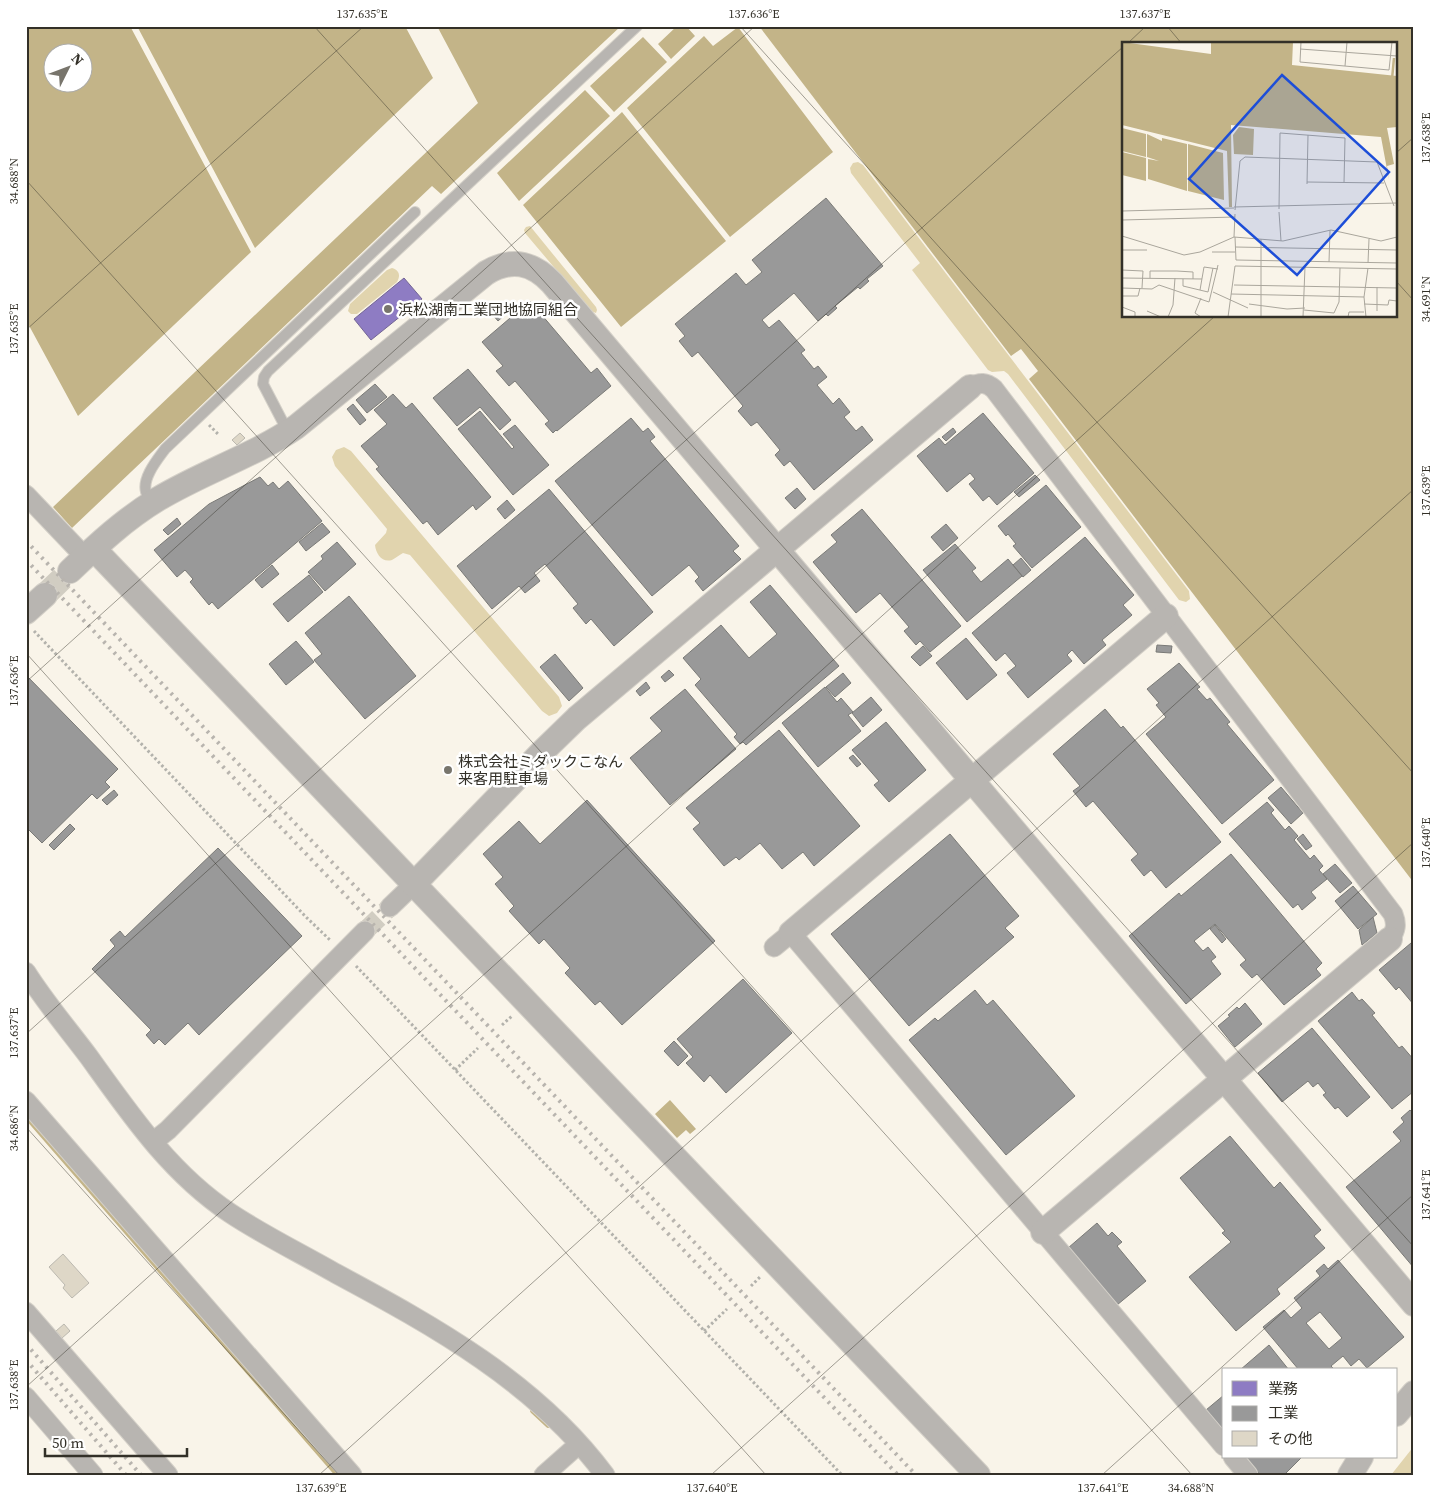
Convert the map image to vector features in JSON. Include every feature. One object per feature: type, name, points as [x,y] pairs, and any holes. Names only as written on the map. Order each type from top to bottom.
[{"type":"street","points":[[83,559],[114,531],[152,503],[179,487],[272,442],[288,432],[486,273],[505,264],[526,265],[536,269],[552,282],[1414,1304]]},
{"type":"street","points":[[390,907],[560,734],[970,387],[978,383],[987,384],[994,389],[1393,914],[1396,923],[1395,932],[1390,939],[1043,1232]]},
{"type":"street","points":[[26,495],[83,559],[414,884],[978,1475]]},
{"type":"street","points":[[28,620],[45,595]]},
{"type":"street","points":[[1166,616],[782,940],[1043,1232],[1222,1444]]},
{"type":"street","points":[[153,1142],[168,1130],[365,931]]},
{"type":"street","points":[[27,976],[139,1126],[166,1158],[196,1187],[229,1212],[264,1234],[409,1313],[472,1352],[531,1398],[579,1444],[605,1475]]},
{"type":"street","points":[[26,1101],[352,1475]]},
{"type":"street","points":[[26,1312],[168,1475]]},
{"type":"street","points":[[1398,1412],[1414,1393]]},
{"type":"street","points":[[26,1398],[93,1475]]},
{"type":"street","points":[[544,1475],[579,1444]]},
{"type":"street","points":[[1234,1458],[1248,1475]]},
{"type":"street","points":[[1350,1475],[1361,1458]]},
{"type":"lane","points":[[288,432],[263,384],[264,377],[268,371],[637,26]]},
{"type":"lane","points":[[152,503],[145,491],[147,480],[158,458],[165,449],[415,212]]},
{"type":"path","points":[[211,427],[219,436]]},
{"type":"path","points":[[28,620],[306,917],[344,953],[842,1475]]},
{"type":"path","points":[[455,1070],[478,1048]]},
{"type":"path","points":[[704,1331],[727,1309]]},
{"type":"shaded area","points":[[26,26],[130,26],[251,252],[78,416],[26,320]]},
{"type":"shaded area","points":[[137,26],[405,26],[433,78],[255,248]]},
{"type":"shaded area","points":[[437,26],[621,26],[441,194],[432,186],[72,528],[53,507],[478,103]]},
{"type":"shaded area","points":[[677,26],[686,26],[695,36],[671,59],[658,44]]},
{"type":"shaded area","points":[[759,26],[1414,26],[1414,883],[1029,379],[1038,371],[1021,349],[1011,356]]},
{"type":"shaded area","points":[[738,27],[833,152],[730,237],[627,108],[704,36],[713,46]]},
{"type":"shaded area","points":[[643,37],[667,62],[614,112],[590,86]]},
{"type":"shaded area","points":[[585,90],[610,116],[519,201],[497,173]]},
{"type":"shaded area","points":[[622,112],[726,241],[621,327],[523,205]]},
{"type":"shaded area","points":[[858,162],[863,165],[1189,591],[1190,599],[1186,602],[1179,600],[1008,374],[1004,371],[992,372],[988,370],[912,270],[920,263],[851,173],[850,168],[853,163]]},
{"type":"shaded area","points":[[530,226],[596,307],[596,313],[591,311],[525,233],[526,227]]},
{"type":"shaded area","points":[[392,268],[399,273],[397,282],[357,314],[351,314],[348,311],[350,304],[387,270]]},
{"type":"shaded area","points":[[344,447],[351,451],[559,697],[562,706],[557,713],[549,716],[542,711],[410,555],[403,553],[388,561],[380,557],[375,545],[386,533],[387,529],[335,466],[332,457],[336,450]]},
{"type":"shaded area","points":[[670,1100],[696,1129],[690,1134],[686,1130],[677,1138],[655,1114]]},
{"type":"shaded area","points":[[1414,1446],[1414,1471],[1410,1475],[1391,1475]]},
{"type":"building: 業務","points":[[404,278],[422,299],[371,340],[354,319]]},
{"type":"building: 工業","points":[[826,198],[883,266],[867,279],[869,281],[860,289],[858,287],[835,306],[837,308],[828,316],[826,314],[818,321],[794,293],[762,320],[769,328],[779,320],[805,350],[801,353],[814,369],[818,366],[827,377],[817,385],[833,404],[839,398],[850,412],[844,417],[856,431],[862,426],[873,440],[814,490],[790,461],[784,466],[775,455],[780,450],[757,422],[751,426],[738,411],[743,406],[698,352],[692,357],[679,341],[685,336],[675,324],[736,273],[746,285],[762,272],[752,260]]},
{"type":"building: 工業","points":[[530,301],[591,373],[597,368],[611,386],[553,433],[545,424],[549,421],[515,381],[509,386],[496,371],[503,366],[482,342]]},
{"type":"building: 工業","points":[[504,306],[509,311],[498,321],[493,315]]},
{"type":"building: 工業","points":[[468,369],[511,420],[500,430],[480,407],[457,426],[433,398]]},
{"type":"building: 工業","points":[[375,384],[387,397],[367,413],[356,400]]},
{"type":"building: 工業","points":[[393,394],[406,408],[412,403],[491,497],[476,510],[473,505],[438,535],[427,521],[423,524],[376,469],[379,467],[361,446],[387,424],[374,410]]},
{"type":"building: 工業","points":[[353,404],[366,420],[360,425],[347,409]]},
{"type":"building: 工業","points":[[480,411],[512,449],[514,447],[503,434],[515,425],[549,465],[513,495],[458,429]]},
{"type":"building: 工業","points":[[983,413],[1034,473],[997,505],[989,496],[983,501],[969,484],[975,479],[970,473],[947,492],[917,456],[939,438],[945,445]]},
{"type":"building: 工業","points":[[631,418],[643,432],[648,428],[655,437],[650,441],[739,546],[733,551],[741,559],[703,591],[695,581],[699,577],[689,565],[652,596],[555,481]]},
{"type":"building: 工業","points":[[953,428],[956,432],[946,441],[942,437]]},
{"type":"building: 工業","points":[[1035,475],[1040,480],[1019,497],[1014,492]]},
{"type":"building: 工業","points":[[260,477],[268,486],[273,482],[279,489],[288,481],[322,521],[218,609],[212,602],[209,605],[190,582],[193,579],[185,570],[177,577],[154,550],[209,504]]},
{"type":"building: 工業","points":[[1046,485],[1081,527],[1032,568],[1013,546],[1016,544],[1008,534],[1006,536],[998,526]]},
{"type":"building: 工業","points":[[797,488],[806,499],[795,509],[785,498]]},
{"type":"building: 工業","points":[[549,489],[653,612],[614,646],[591,619],[586,624],[573,608],[578,604],[545,564],[534,573],[540,581],[525,593],[519,586],[492,609],[457,566]]},
{"type":"building: 工業","points":[[507,500],[515,510],[505,519],[497,509]]},
{"type":"building: 工業","points":[[862,509],[961,626],[930,652],[920,641],[916,645],[904,631],[909,627],[880,593],[856,613],[813,562],[837,542],[831,535]]},
{"type":"building: 工業","points":[[177,518],[181,524],[168,535],[163,530]]},
{"type":"building: 工業","points":[[322,523],[330,532],[306,551],[299,542]]},
{"type":"building: 工業","points":[[946,524],[958,538],[943,551],[931,537]]},
{"type":"building: 工業","points":[[1085,537],[1134,595],[1123,605],[1132,615],[1102,640],[1106,645],[1084,664],[1072,650],[1067,655],[1072,661],[1028,698],[1007,673],[1016,666],[1005,653],[996,661],[972,633]]},
{"type":"building: 工業","points":[[337,542],[356,564],[325,591],[308,572],[323,559],[321,556]]},
{"type":"building: 工業","points":[[955,544],[976,568],[972,571],[981,582],[1008,559],[1022,576],[967,622],[923,570]]},
{"type":"building: 工業","points":[[1021,558],[1031,570],[1023,577],[1013,565]]},
{"type":"building: 工業","points":[[272,565],[279,574],[262,588],[255,580]]},
{"type":"building: 工業","points":[[309,575],[323,592],[288,622],[273,604]]},
{"type":"building: 工業","points":[[770,585],[839,666],[746,745],[743,742],[740,744],[734,737],[737,734],[695,685],[701,679],[683,658],[721,625],[749,658],[777,634],[750,602]]},
{"type":"building: 工業","points":[[349,596],[416,676],[365,719],[314,660],[322,654],[305,633]]},
{"type":"building: 工業","points":[[966,638],[997,675],[967,700],[936,663]]},
{"type":"building: 工業","points":[[296,641],[314,662],[286,685],[269,664]]},
{"type":"building: 工業","points":[[1157,645],[1172,646],[1171,653],[1156,652]]},
{"type":"building: 工業","points":[[923,646],[932,656],[920,666],[911,657]]},
{"type":"building: 工業","points":[[555,654],[583,688],[569,701],[540,667]]},
{"type":"building: 工業","points":[[1179,663],[1200,687],[1197,689],[1207,700],[1210,698],[1230,722],[1227,724],[1274,780],[1222,824],[1146,734],[1166,717],[1156,705],[1159,703],[1147,689]]},
{"type":"building: 工業","points":[[669,670],[674,675],[665,682],[661,677]]},
{"type":"building: 工業","points":[[843,673],[851,683],[835,697],[826,687]]},
{"type":"building: 工業","points":[[26,675],[118,769],[105,782],[110,787],[97,799],[92,794],[42,843],[26,827]]},
{"type":"building: 工業","points":[[646,682],[650,688],[640,696],[636,691]]},
{"type":"building: 工業","points":[[825,687],[837,702],[841,698],[853,712],[848,715],[861,731],[818,767],[782,723]]},
{"type":"building: 工業","points":[[685,689],[736,749],[670,805],[630,758],[662,731],[650,718]]},
{"type":"building: 工業","points":[[871,697],[882,710],[863,727],[852,713]]},
{"type":"building: 工業","points":[[1105,709],[1121,728],[1123,726],[1221,842],[1166,888],[1151,870],[1144,876],[1131,860],[1138,854],[1093,801],[1086,807],[1073,791],[1080,786],[1053,754]]},
{"type":"building: 工業","points":[[886,722],[926,770],[889,802],[874,785],[879,781],[852,750]]},
{"type":"building: 工業","points":[[779,730],[860,826],[814,866],[803,852],[782,869],[760,843],[739,860],[736,857],[724,866],[693,829],[700,823],[686,808]]},
{"type":"building: 工業","points":[[853,755],[861,764],[857,767],[849,758]]},
{"type":"building: 工業","points":[[1281,787],[1303,813],[1291,824],[1268,798]]},
{"type":"building: 工業","points":[[114,790],[118,795],[107,805],[102,800]]},
{"type":"building: 工業","points":[[587,800],[715,941],[622,1025],[600,1001],[595,1005],[565,973],[570,968],[544,939],[539,944],[509,911],[514,906],[495,884],[503,877],[483,854],[519,821],[540,844]]},
{"type":"building: 工業","points":[[1267,802],[1274,810],[1271,813],[1285,830],[1289,826],[1298,836],[1294,840],[1310,859],[1314,855],[1323,866],[1319,870],[1327,879],[1311,892],[1316,898],[1302,910],[1298,904],[1293,908],[1229,834]]},
{"type":"building: 工業","points":[[70,824],[75,829],[54,850],[49,845]]},
{"type":"building: 工業","points":[[950,834],[1019,916],[1005,928],[1014,937],[909,1026],[831,934]]},
{"type":"building: 工業","points":[[1303,834],[1312,846],[1306,850],[1297,839]]},
{"type":"building: 工業","points":[[218,848],[302,936],[199,1035],[188,1023],[165,1045],[159,1039],[154,1044],[146,1035],[151,1030],[92,969],[115,946],[110,940],[120,931],[125,937]]},
{"type":"building: 工業","points":[[1231,854],[1322,963],[1316,969],[1321,975],[1284,1005],[1257,974],[1252,978],[1240,965],[1246,960],[1215,924],[1194,941],[1203,951],[1208,947],[1216,957],[1211,961],[1221,974],[1186,1004],[1129,936],[1179,893],[1181,896]]},
{"type":"building: 工業","points":[[1335,864],[1352,883],[1340,893],[1323,874]]},
{"type":"building: 工業","points":[[1353,886],[1377,914],[1358,929],[1335,901]]},
{"type":"building: 工業","points":[[1373,917],[1377,933],[1362,945],[1359,930]]},
{"type":"building: 工業","points":[[1215,925],[1226,939],[1222,943],[1210,929]]},
{"type":"building: 工業","points":[[1411,943],[1414,946],[1414,1005],[1399,987],[1396,990],[1379,970]]},
{"type":"building: 工業","points":[[743,979],[792,1033],[726,1093],[710,1075],[704,1082],[686,1063],[693,1057],[677,1039]]},
{"type":"building: 工業","points":[[975,990],[987,1005],[993,1000],[1075,1096],[1006,1155],[909,1040],[935,1018],[938,1021]]},
{"type":"building: 工業","points":[[1352,992],[1359,1001],[1362,999],[1375,1013],[1372,1015],[1399,1048],[1402,1046],[1414,1060],[1412,1063],[1414,1065],[1414,1091],[1392,1109],[1318,1021]]},
{"type":"building: 工業","points":[[1245,1003],[1262,1024],[1235,1047],[1218,1026],[1237,1007],[1239,1009]]},
{"type":"building: 工業","points":[[1312,1028],[1370,1097],[1347,1117],[1338,1107],[1335,1109],[1323,1095],[1326,1093],[1318,1083],[1313,1087],[1308,1081],[1282,1102],[1258,1073]]},
{"type":"building: 工業","points":[[674,1041],[688,1056],[678,1066],[664,1051]]},
{"type":"building: 工業","points":[[1410,1110],[1414,1114],[1414,1268],[1346,1187],[1401,1141],[1393,1132],[1404,1122],[1401,1118]]},
{"type":"building: 工業","points":[[1230,1136],[1274,1188],[1280,1182],[1321,1230],[1314,1236],[1325,1248],[1277,1289],[1280,1294],[1236,1331],[1189,1277],[1231,1242],[1222,1233],[1225,1231],[1180,1178]]},
{"type":"building: 工業","points":[[1097,1223],[1108,1236],[1112,1232],[1122,1242],[1117,1246],[1146,1281],[1117,1305],[1068,1248]]},
{"type":"building: 工業","points":[[1338,1260],[1404,1337],[1367,1368],[1359,1359],[1351,1366],[1343,1356],[1331,1366],[1333,1368],[1297,1368],[1263,1327],[1284,1310],[1291,1318],[1302,1308],[1294,1298],[1320,1276],[1316,1271],[1324,1264],[1328,1269]],"holes":[[[1320,1312],[1342,1338],[1329,1349],[1306,1323]]]},
{"type":"building: 工業","points":[[1269,1345],[1287,1368],[1242,1368]]},
{"type":"building: 工業","points":[[1222,1397],[1222,1430],[1206,1410]]},
{"type":"building: 工業","points":[[1246,1458],[1301,1458],[1284,1475],[1260,1475]]},
{"type":"building: その他","points":[[240,433],[245,438],[237,445],[232,440]]},
{"type":"building: その他","points":[[63,1254],[89,1283],[72,1298],[63,1288],[65,1285],[49,1267]]},
{"type":"building: その他","points":[[64,1324],[70,1331],[62,1338],[56,1331]]},
{"type":"waterway","points":[[26,1116],[338,1475]]},
{"type":"waterway","points":[[533,1411],[548,1425]]},
{"type":"tunnel","points":[[45,595],[70,571]]},
{"type":"tunnel","points":[[365,931],[390,907]]},
{"type":"railway","points":[[26,541],[916,1475]]},
{"type":"railway","points":[[26,560],[898,1475]]},
{"type":"railway","points":[[26,1344],[141,1475]]},
{"type":"railway","points":[[26,1360],[126,1475]]},
{"type":"place","name":"浜松湖南工業団地協同組合","points":[[388,309]]},
{"type":"place","name":"株式会社ミダックこなん 来客用駐車場","points":[[448,770]]}]
